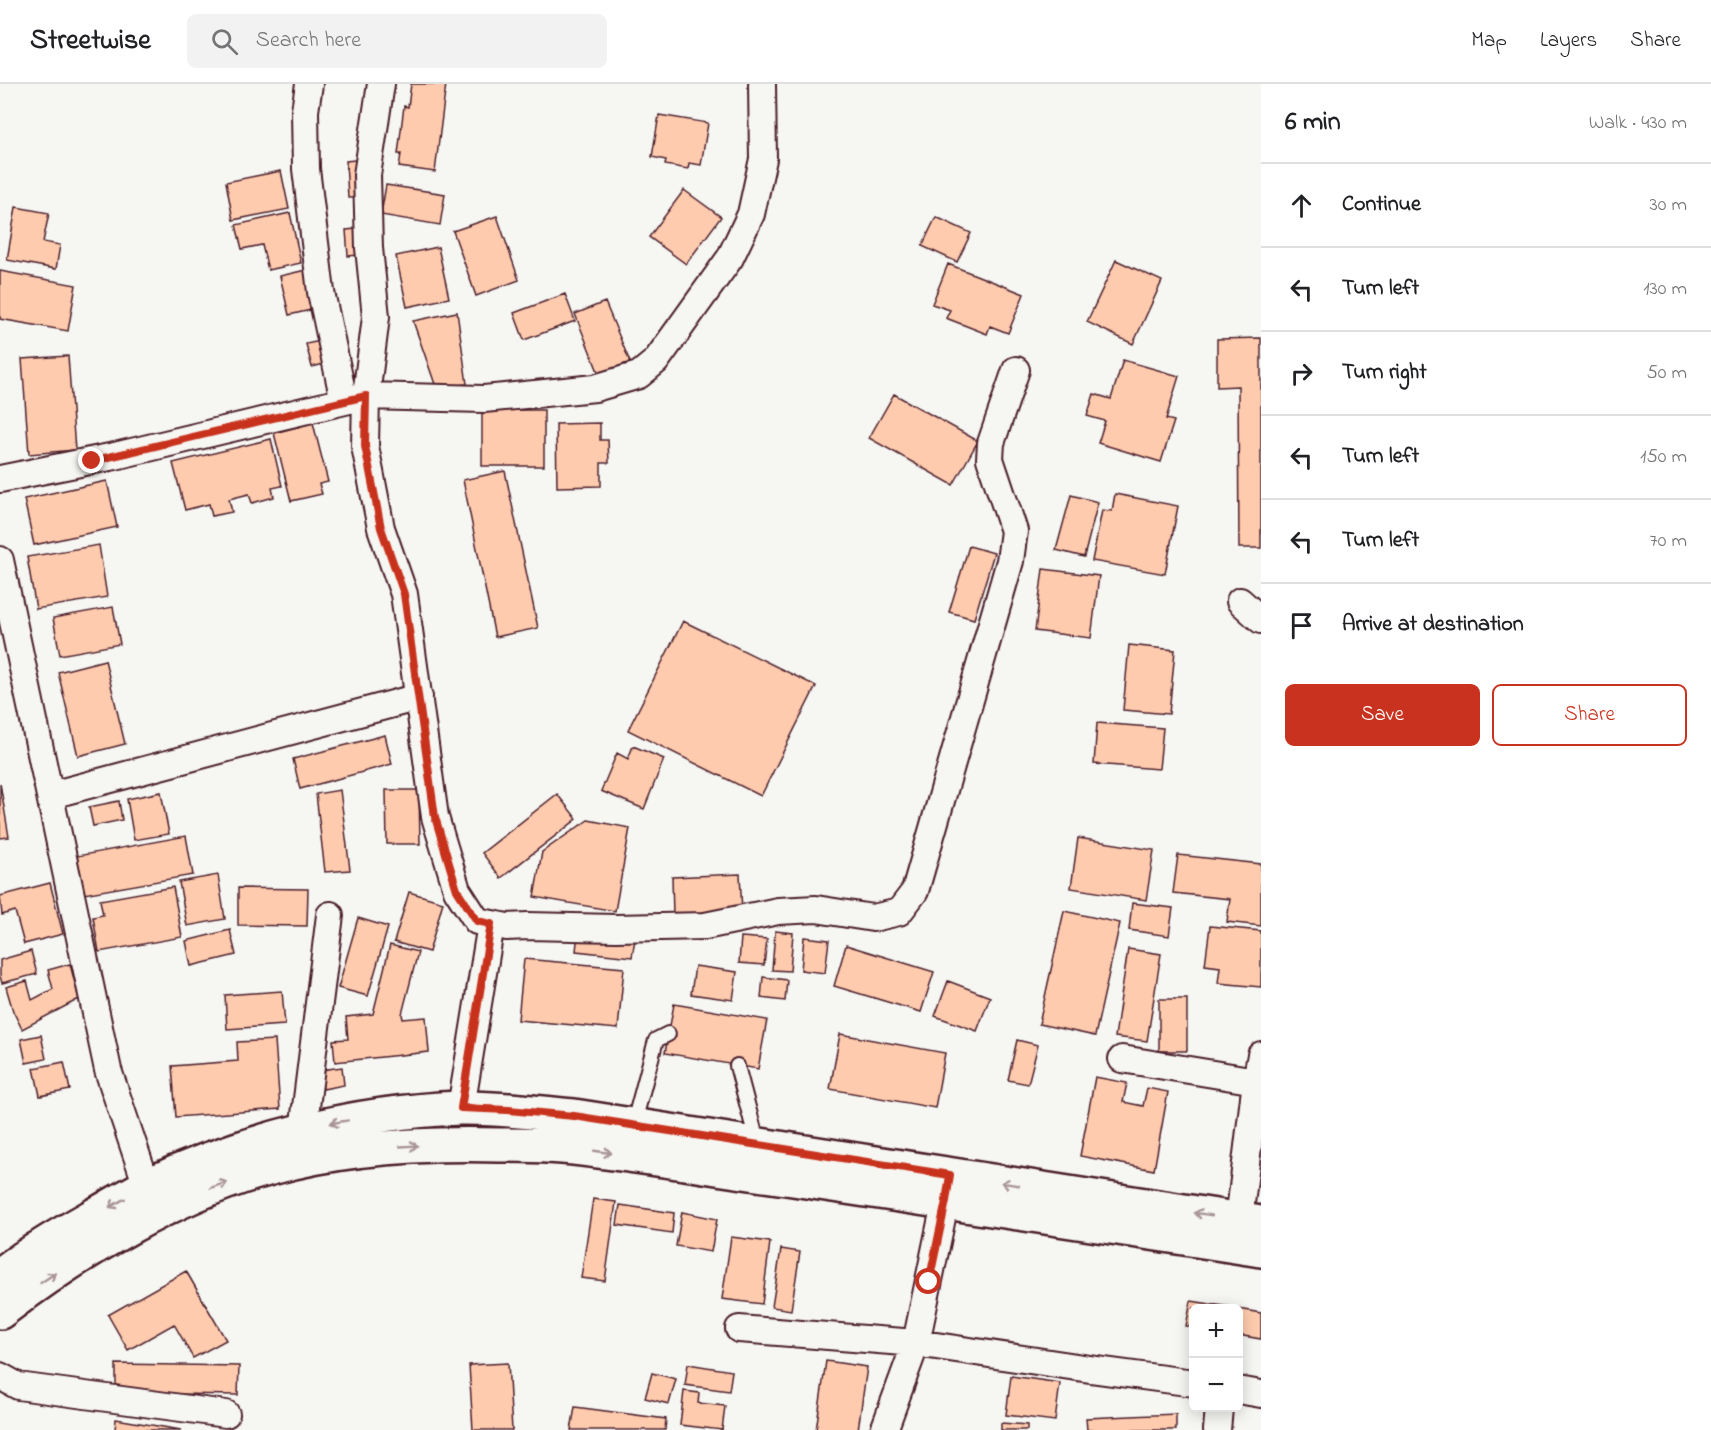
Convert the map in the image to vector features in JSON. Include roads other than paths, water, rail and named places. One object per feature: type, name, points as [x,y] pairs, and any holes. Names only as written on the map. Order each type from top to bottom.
[{"type":"main road","points":[[0,1275],[64,1232],[147,1186],[198,1164],[264,1141],[329,1124],[392,1114],[461,1108],[574,1116],[758,1145],[948,1188],[1261,1250]]},
{"type":"main road","points":[[0,1312],[79,1257],[141,1222],[210,1188],[271,1168],[334,1154],[399,1146],[457,1144],[569,1147],[1250,1221]]},
{"type":"street","points":[[309,84],[305,111],[306,169],[321,292],[355,399],[381,528],[404,594],[435,817],[457,890],[477,921],[507,927],[616,928],[705,926],[778,911],[816,909],[873,918],[899,912],[915,891],[1010,561],[1014,531],[990,459],[990,451],[1016,370]]},
{"type":"street","points":[[355,399],[376,316],[369,249],[367,175],[381,84]]},
{"type":"street","points":[[0,479],[115,456],[355,399],[484,399],[595,388],[639,375],[656,361],[730,258],[751,214],[763,159],[762,84]]},
{"type":"street","points":[[0,560],[108,1070],[147,1186]]},
{"type":"street","points":[[1240,601],[1261,620]]},
{"type":"street","points":[[51,795],[419,697]]},
{"type":"street","points":[[303,1131],[330,915]]},
{"type":"street","points":[[461,1108],[491,924]]},
{"type":"street","points":[[1250,1221],[1256,1081],[1261,1055]]},
{"type":"street","points":[[1122,1059],[1256,1081]]},
{"type":"street","points":[[884,1430],[916,1343],[948,1188]]},
{"type":"street","points":[[739,1329],[916,1343],[1189,1382]]},
{"type":"street","points":[[0,1376],[18,1386],[226,1414]]},
{"type":"street","points":[[1243,1391],[1261,1394]]},
{"type":"street","points":[[1217,1430],[1219,1412]]},
{"type":"lane","points":[[633,1126],[656,1040],[669,1034]]},
{"type":"lane","points":[[737,1066],[758,1145]]}]
